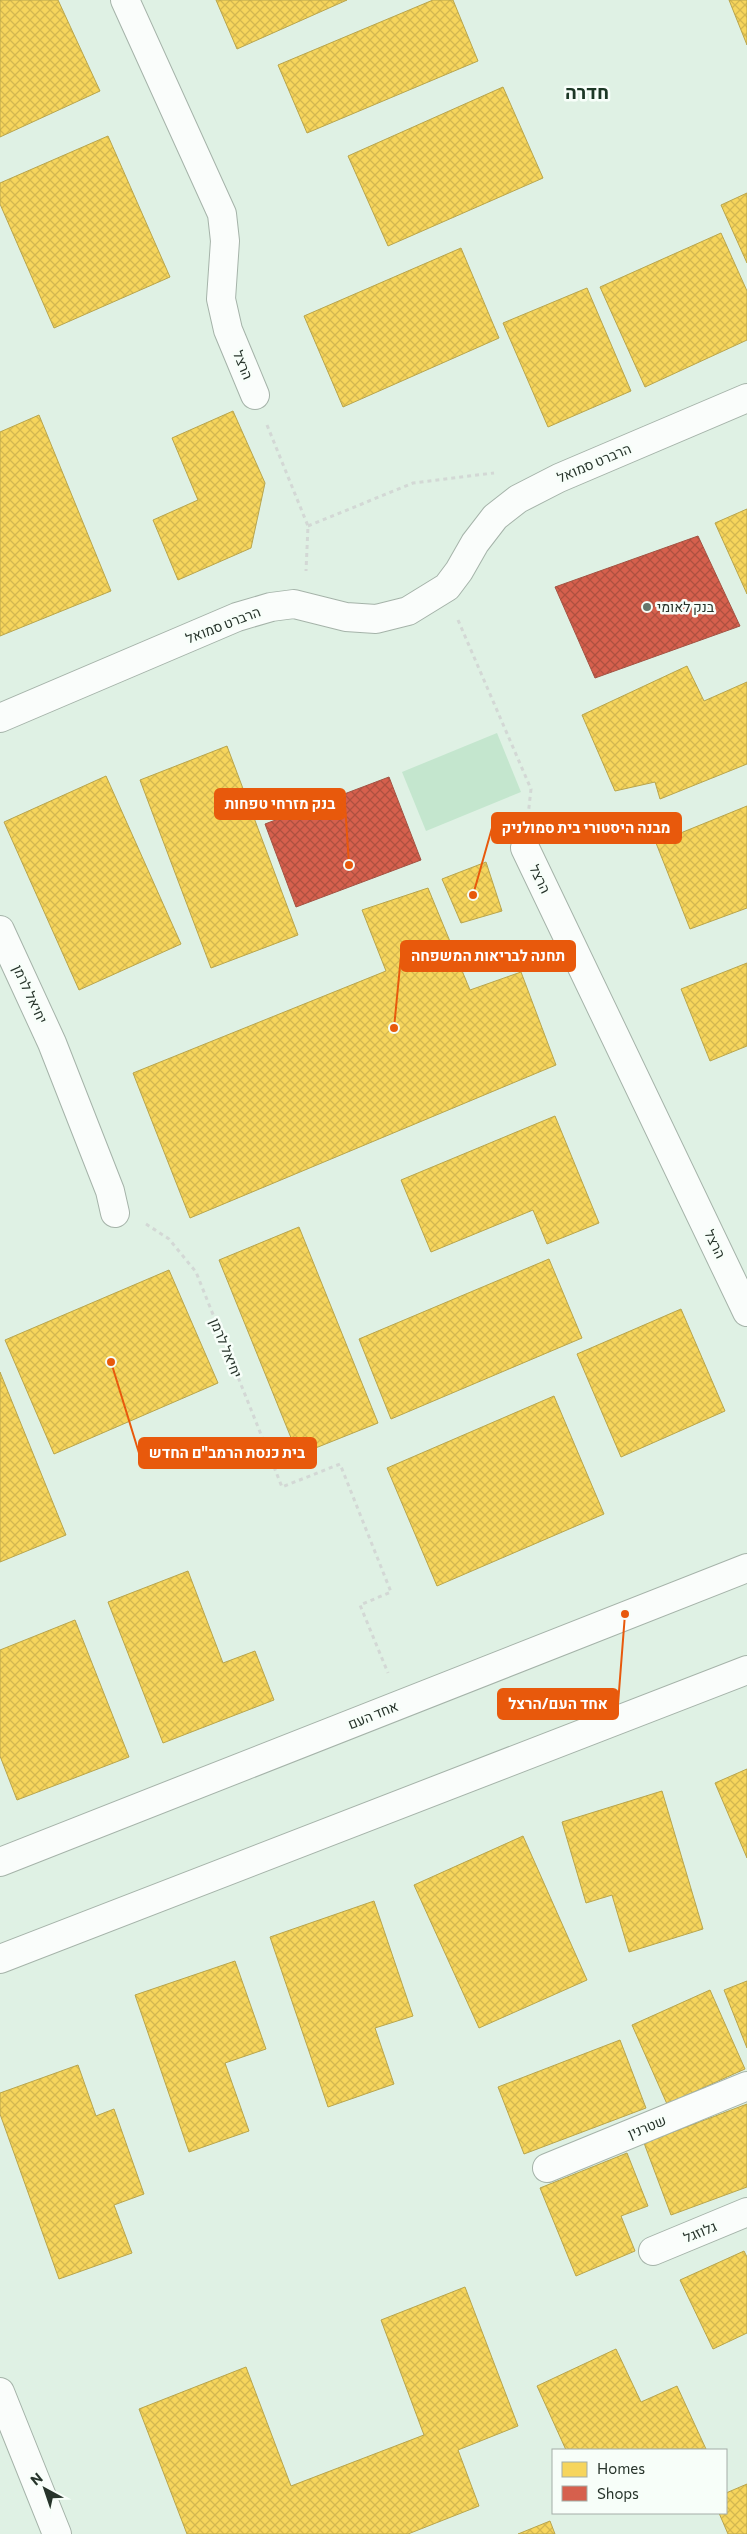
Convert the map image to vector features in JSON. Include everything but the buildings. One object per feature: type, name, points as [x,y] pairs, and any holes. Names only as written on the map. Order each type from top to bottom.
[{"type":"street","name":"הרצל","points":[[125,0],[222,214],[225,241],[221,299],[228,330],[255,395]]},
{"type":"street","name":"הרברט סמואל","points":[[0,718],[237,618],[272,607],[294,604],[346,617],[376,619],[408,611],[447,587],[459,572],[475,542],[495,517],[518,499],[558,478],[747,398]]},
{"type":"street","name":"הרצל","points":[[525,848],[747,1312]]},
{"type":"street","name":"יחיאל לרמן","points":[[0,930],[52,1043],[110,1191],[115,1213]]},
{"type":"street","name":"אחד העם","points":[[0,1862],[747,1568]]},
{"type":"street","points":[[0,1959],[747,1670]]},
{"type":"street","name":"שטרנין","points":[[547,2168],[747,2086]]},
{"type":"street","name":"גלוזגל","points":[[653,2251],[747,2212]]},
{"type":"street","points":[[0,2392],[57,2534]]},
{"type":"path","name":"הרצל","points":[[255,395],[308,526]]},
{"type":"path","points":[[306,579],[308,526],[413,483],[497,472]]},
{"type":"path","name":"הרצל","points":[[457,617],[531,789],[525,848]]},
{"type":"path","name":"יחיאל לרמן","points":[[115,1213],[134,1218],[169,1239],[196,1272],[282,1487],[340,1464],[391,1592],[360,1605],[400,1704]]},
{"type":"green space","points":[[497,733],[521,792],[426,831],[402,772]]},
{"type":"place","name":"בנק לאומי","points":[[647,607]]},
{"type":"place","name":"בנק מזרחי טפחות","points":[[349,865]]},
{"type":"place","name":"מבנה היסטורי בית סמולניק","points":[[473,895]]},
{"type":"place","name":"תחנה לבריאות המשפחה","points":[[394,1028]]},
{"type":"place","name":"בית כנסת הרמב\"ם החדש","points":[[111,1362]]},
{"type":"place","name":"אחד העם/הרצל","points":[[625,1614]]},
{"type":"district","name":"חדרה","points":[[587,92]]}]
